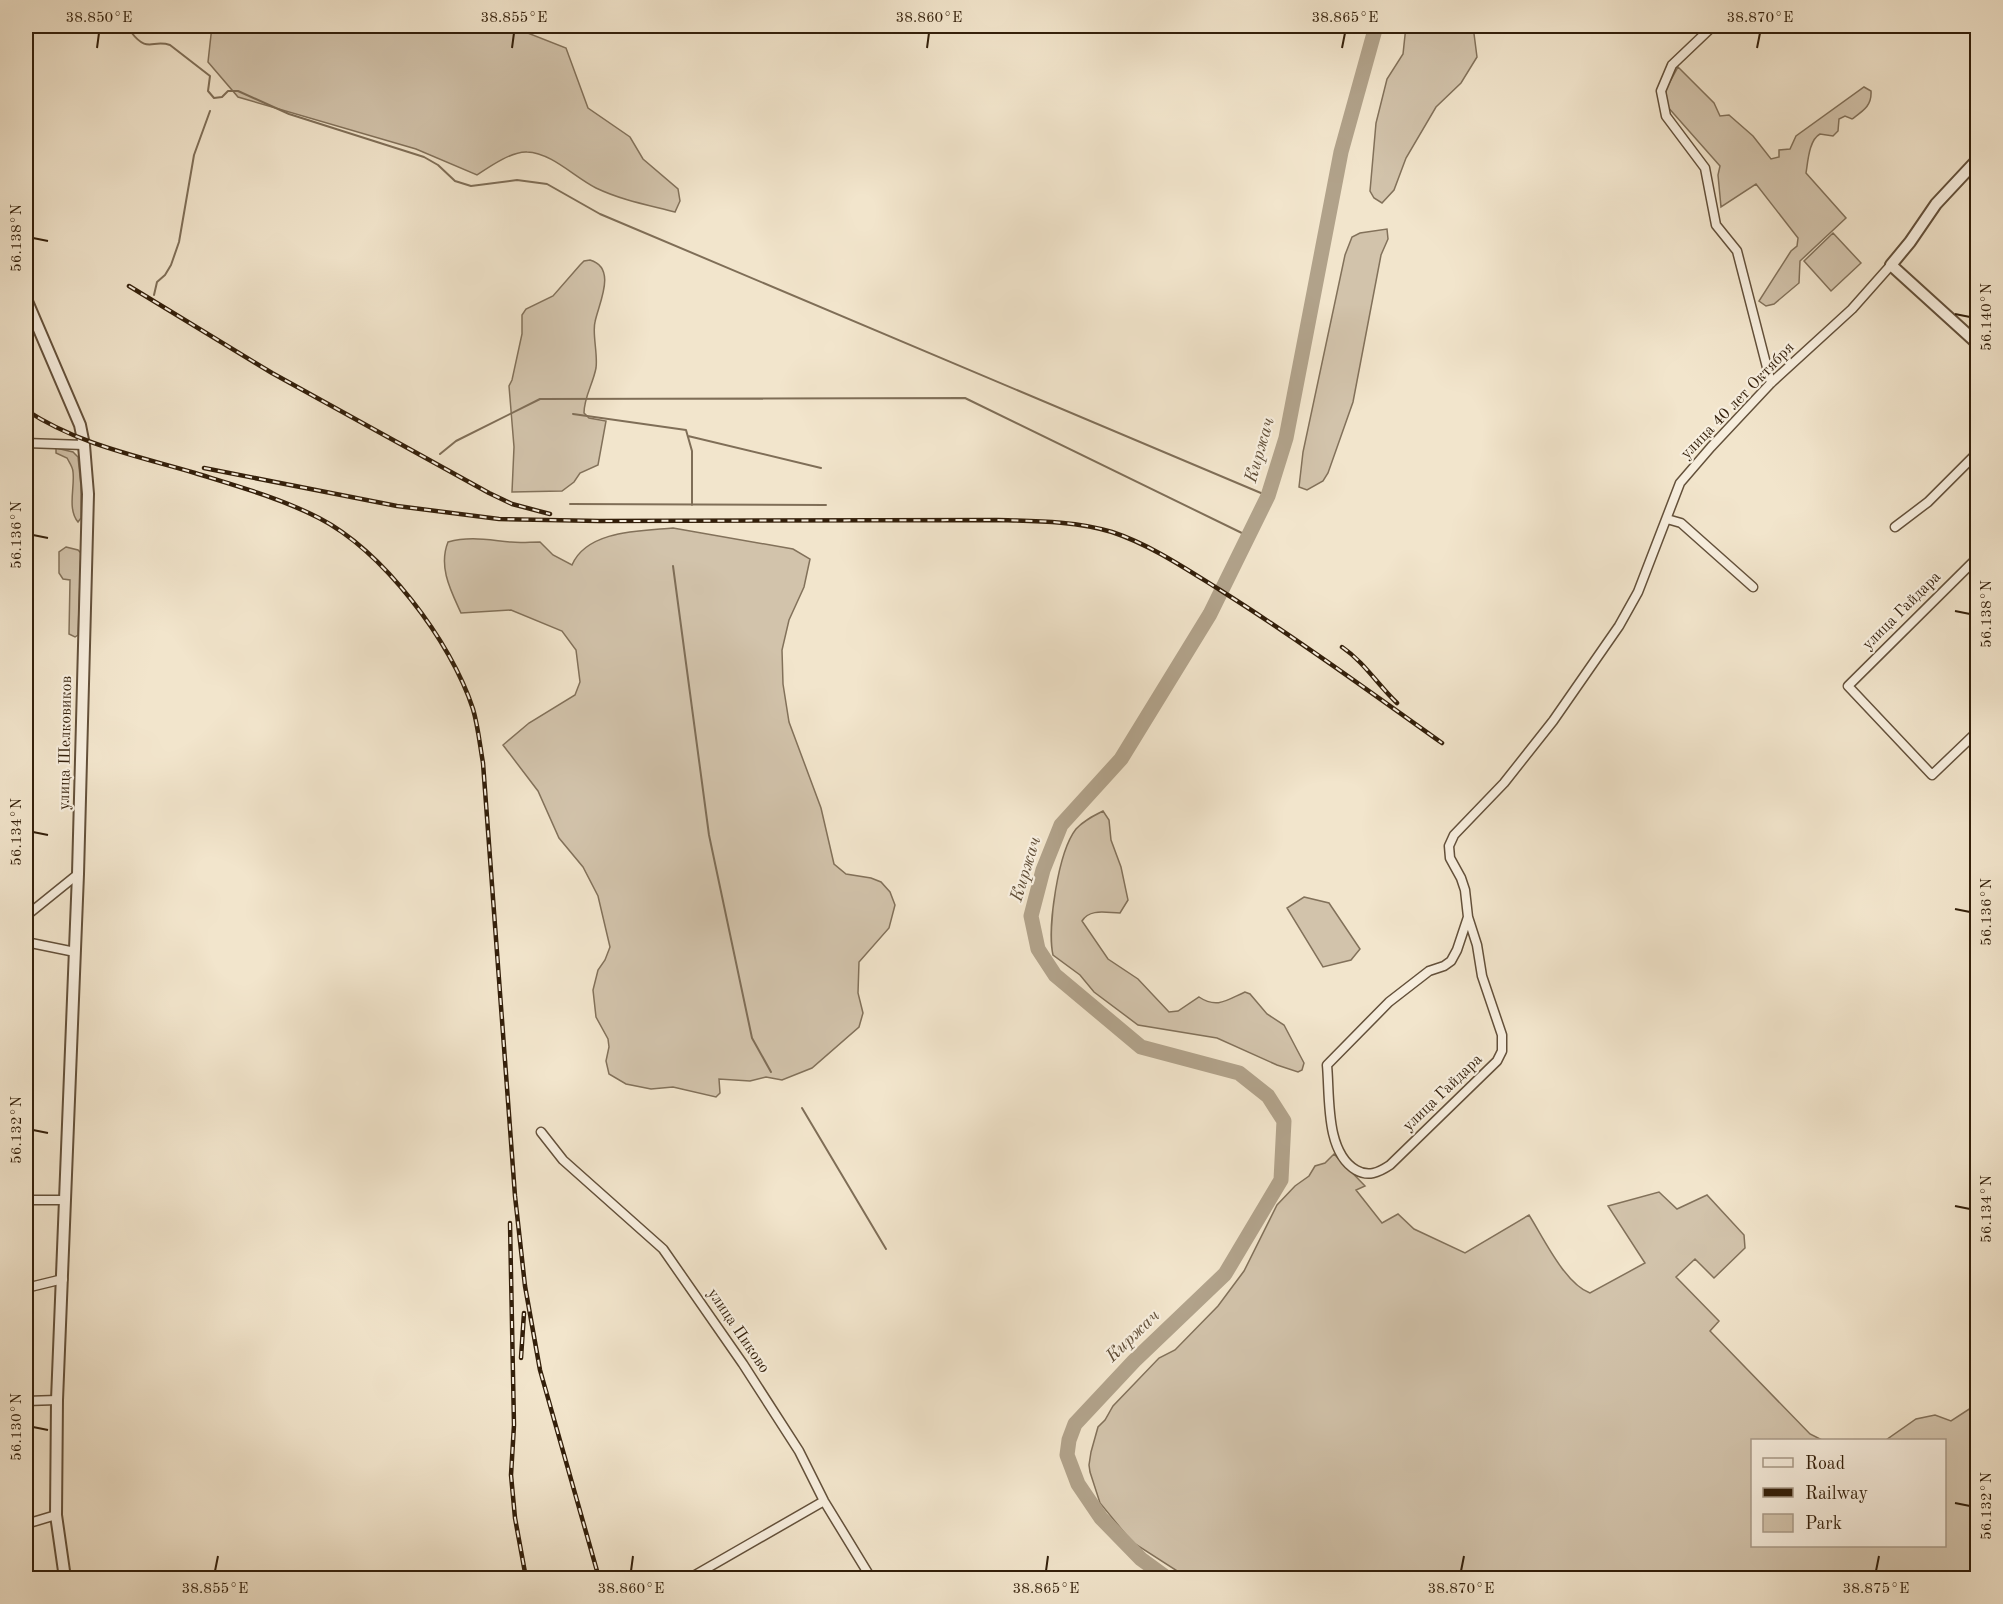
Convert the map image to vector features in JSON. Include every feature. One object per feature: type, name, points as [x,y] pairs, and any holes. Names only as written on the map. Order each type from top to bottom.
[{"type":"street","points":[[1713,26],[1672,64],[1661,90],[1666,116],[1705,168],[1716,225],[1737,250],[1772,383]]},
{"type":"street","name":"улица 40 лет Октября","points":[[1468,917],[1465,890],[1450,858],[1449,846],[1454,835],[1493,797],[1553,721],[1619,627],[1638,592],[1680,483],[1710,447],[1772,383],[1852,309],[1910,242],[1936,204],[1977,159]]},
{"type":"street","points":[[1891,265],[1977,344]]},
{"type":"street","name":"улица Шелковиков","points":[[26,299],[80,425],[84,446],[88,526],[81,692],[78,874],[57,1401],[56,1515],[65,1578]]},
{"type":"street","points":[[26,442],[84,446]]},
{"type":"street","points":[[1895,527],[1928,502],[1977,452]]},
{"type":"street","points":[[1667,519],[1681,523],[1753,587]]},
{"type":"street","name":"улица Гайдара","points":[[1977,557],[1848,686],[1932,775],[1977,731]]},
{"type":"street","points":[[26,916],[78,874]]},
{"type":"street","name":"улица Гайдара","points":[[1468,917],[1477,945],[1482,976],[1502,1035],[1502,1051],[1497,1061],[1390,1165],[1378,1173],[1362,1174],[1347,1165],[1337,1150],[1332,1126],[1328,1065],[1389,1002],[1429,971],[1451,961],[1468,917]]},
{"type":"street","points":[[26,942],[75,952]]},
{"type":"street","name":"улица Пиково","points":[[541,1132],[563,1160],[663,1249],[743,1364],[799,1451],[824,1501],[871,1578]]},
{"type":"street","points":[[26,1200],[65,1200]]},
{"type":"street","points":[[26,1288],[63,1279]]},
{"type":"street","points":[[26,1401],[57,1401]]},
{"type":"street","points":[[690,1578],[824,1501]]},
{"type":"street","points":[[26,1524],[56,1515]]},
{"type":"green space","points":[[212,26],[510,26],[566,48],[588,108],[630,137],[643,159],[678,189],[680,201],[675,212],[625,199],[596,188],[563,166],[536,153],[521,152],[494,164],[477,175],[416,149],[238,97],[208,62]]},
{"type":"green space","points":[[1406,26],[1473,26],[1477,57],[1461,83],[1436,107],[1406,158],[1394,190],[1382,203],[1374,198],[1370,191],[1376,123],[1387,79],[1403,54]]},
{"type":"green space","points":[[1678,67],[1714,103],[1720,116],[1729,115],[1753,136],[1771,159],[1779,157],[1779,150],[1790,149],[1796,136],[1864,87],[1871,91],[1870,101],[1863,111],[1852,119],[1845,116],[1839,119],[1838,131],[1833,136],[1820,134],[1813,141],[1806,173],[1846,218],[1800,261],[1799,283],[1774,304],[1766,306],[1759,301],[1791,251],[1797,246],[1798,238],[1756,184],[1721,207],[1718,175],[1720,166],[1666,105],[1666,89]]},
{"type":"green space","points":[[1387,229],[1388,239],[1381,255],[1353,402],[1328,473],[1323,481],[1307,490],[1299,487],[1303,452],[1345,255],[1352,237],[1360,233]]},
{"type":"green space","points":[[1833,233],[1861,263],[1831,291],[1804,261]]},
{"type":"green space","points":[[590,260],[598,264],[605,279],[594,327],[596,368],[585,401],[584,413],[589,418],[606,421],[598,465],[580,473],[574,482],[562,491],[512,492],[514,447],[509,386],[522,334],[522,315],[526,309],[553,296],[584,261]]},
{"type":"green space","points":[[56,448],[73,452],[78,457],[81,518],[78,522],[72,504],[72,468],[67,458],[56,453]]},
{"type":"green space","points":[[673,528],[793,549],[810,559],[804,587],[789,620],[782,650],[783,684],[789,722],[821,808],[834,864],[846,874],[881,882],[890,892],[895,905],[889,928],[859,962],[858,993],[863,1013],[859,1027],[812,1068],[782,1080],[766,1077],[750,1081],[719,1079],[720,1093],[716,1097],[673,1087],[651,1089],[626,1084],[609,1074],[606,1061],[608,1039],[596,1017],[593,990],[598,970],[610,947],[598,896],[583,867],[559,838],[538,791],[503,745],[529,723],[575,695],[580,682],[576,650],[562,631],[511,610],[461,613],[447,579],[444,561],[448,542],[472,539],[540,542],[553,555],[572,565],[579,553],[602,539],[616,534]]},
{"type":"green space","points":[[66,547],[81,553],[78,635],[75,637],[69,634],[70,580],[63,579],[59,573],[59,552]]},
{"type":"green space","points":[[1103,811],[1109,820],[1111,840],[1121,867],[1128,900],[1120,913],[1089,914],[1082,921],[1108,959],[1138,979],[1169,1012],[1178,1011],[1199,997],[1205,1001],[1217,1003],[1245,992],[1250,994],[1267,1014],[1284,1025],[1304,1063],[1302,1070],[1298,1072],[1277,1065],[1217,1038],[1138,1025],[1094,992],[1080,975],[1053,955],[1053,909],[1064,855],[1076,829]]},
{"type":"green space","points":[[1304,897],[1329,903],[1360,949],[1351,960],[1323,967],[1287,908]]},
{"type":"green space","points":[[1334,1154],[1365,1186],[1356,1190],[1382,1223],[1398,1214],[1414,1229],[1465,1253],[1529,1215],[1563,1270],[1581,1288],[1590,1293],[1645,1263],[1608,1206],[1659,1192],[1677,1209],[1707,1195],[1744,1235],[1745,1248],[1714,1278],[1695,1259],[1676,1277],[1719,1321],[1710,1331],[1810,1434],[1820,1439],[1751,1439],[1751,1547],[1946,1547],[1946,1439],[1887,1439],[1916,1419],[1935,1415],[1951,1421],[1977,1404],[1977,1578],[1188,1578],[1132,1542],[1100,1503],[1089,1465],[1098,1427],[1113,1406],[1159,1358],[1175,1350],[1218,1306],[1244,1271],[1277,1205],[1295,1186],[1309,1176],[1315,1166],[1325,1163]]},
{"type":"waterway","points":[[132,26],[131,32],[137,39],[146,44],[170,45],[210,76],[208,91],[214,98],[222,97],[228,91],[238,91],[289,114],[424,157],[438,165],[455,181],[471,186],[517,180],[547,184],[600,214],[1268,496]]},
{"type":"waterway","name":"Киржач","points":[[1167,1578],[1141,1559],[1101,1518],[1078,1484],[1067,1455],[1069,1440],[1075,1424],[1134,1361],[1225,1274],[1281,1180],[1284,1121],[1268,1096],[1239,1073],[1141,1047],[1055,975],[1038,949],[1031,916],[1043,870],[1061,825],[1121,759],[1210,614],[1268,496],[1286,438],[1341,152],[1376,26]]},
{"type":"waterway","points":[[154,295],[157,282],[171,265],[179,242],[194,155],[210,111]]},
{"type":"waterway","points":[[440,454],[456,441],[540,399],[965,398],[1248,536]]},
{"type":"waterway","points":[[573,414],[686,430],[692,451],[692,505]]},
{"type":"waterway","points":[[688,436],[821,468]]},
{"type":"waterway","points":[[570,504],[826,505]]},
{"type":"waterway","points":[[673,566],[709,835],[752,1038],[771,1072]]},
{"type":"waterway","points":[[802,1108],[886,1249]]},
{"type":"railway","points":[[129,286],[272,373],[489,493],[512,504],[550,514]]},
{"type":"railway","points":[[26,410],[66,432],[87,440],[129,455],[242,488],[289,504],[319,518],[367,552],[412,600],[449,655],[463,683],[475,716],[483,763],[515,1196],[525,1286],[540,1370],[599,1578]]},
{"type":"railway","points":[[204,468],[397,506],[499,519],[998,520],[1056,522],[1098,528],[1141,544],[1194,574],[1304,646],[1442,743]]},
{"type":"railway","points":[[1342,647],[1397,703]]},
{"type":"railway","points":[[510,1223],[514,1425],[511,1475],[515,1518],[526,1578]]},
{"type":"railway","points":[[521,1358],[524,1313]]}]
